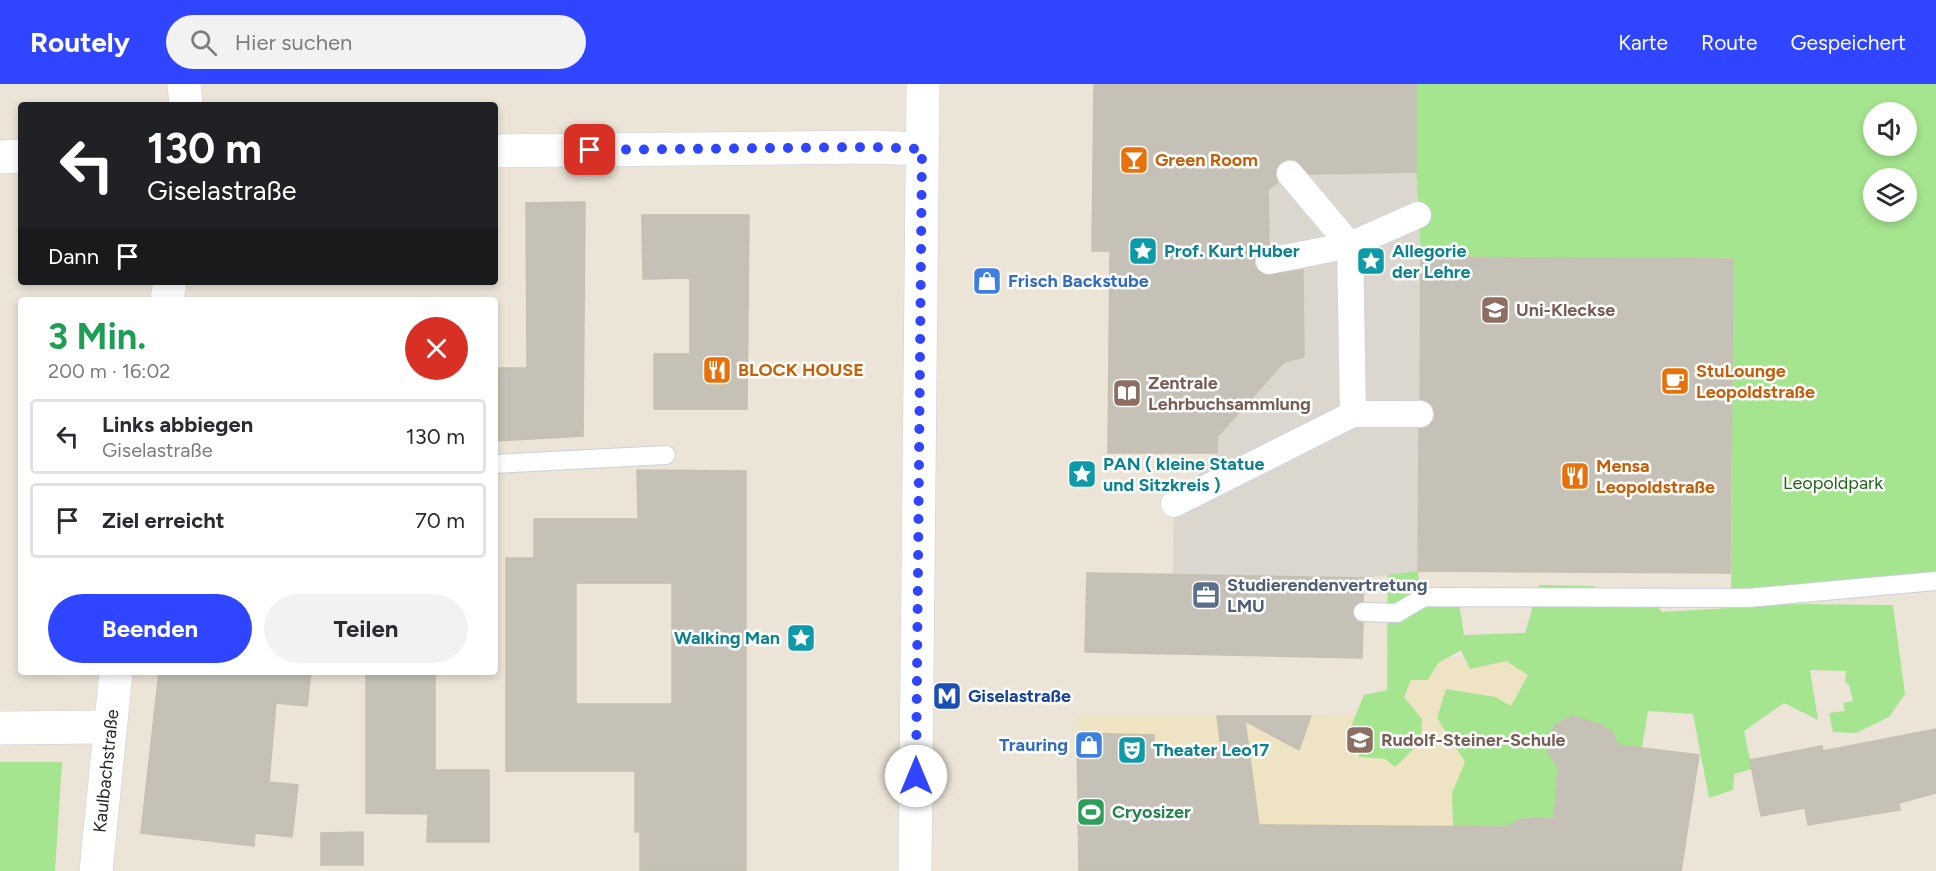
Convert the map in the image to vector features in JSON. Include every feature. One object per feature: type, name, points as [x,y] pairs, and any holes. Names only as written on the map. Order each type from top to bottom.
[{"type":"street","points":[[184,84],[186,102]]},
{"type":"street","points":[[915,871],[923,84]]},
{"type":"street","points":[[498,151],[874,147],[922,149]]},
{"type":"street","points":[[0,157],[18,156]]},
{"type":"street","points":[[1290,174],[1350,244],[1353,414]]},
{"type":"street","points":[[1269,261],[1350,244],[1418,215]]},
{"type":"street","points":[[1174,504],[1353,414],[1420,414]]},
{"type":"street","name":"Kaulbachstraße","points":[[96,871],[116,675]]},
{"type":"street","points":[[0,728],[109,727]]},
{"type":"lane","points":[[498,464],[666,455]]},
{"type":"lane","points":[[1363,612],[1397,613],[1424,597],[1748,598],[1936,581]]},
{"type":"shaded area","points":[[1416,172],[1421,257],[1418,571],[1364,578],[1173,574],[1174,504],[1217,453],[1217,437],[1284,362],[1304,356],[1303,271],[1269,271],[1268,190],[1290,174]]},
{"type":"shaded area","name":"Rudolf-Steiner-Schule","points":[[1542,658],[1648,711],[1628,832],[1079,871],[1077,716],[1376,714],[1428,659]]},
{"type":"green space","name":"Leopoldpark","points":[[1416,84],[1936,84],[1936,581],[1731,590],[1733,259],[1421,257],[1416,172]]},
{"type":"green space","points":[[1388,535],[1418,571],[1420,591],[1459,603],[1464,635],[1525,633],[1539,585],[1594,586],[1610,604],[1655,604],[1662,612],[1799,604],[1893,605],[1905,694],[1889,717],[1856,733],[1833,732],[1829,713],[1845,711],[1843,703],[1853,701],[1849,685],[1845,682],[1846,671],[1810,670],[1818,720],[1784,703],[1744,731],[1752,769],[1734,774],[1733,790],[1709,798],[1693,714],[1648,711],[1639,764],[1619,747],[1612,732],[1601,725],[1573,716],[1556,724],[1549,737],[1547,750],[1558,768],[1554,817],[1521,819],[1506,827],[1453,826],[1452,793],[1465,762],[1437,718],[1446,689],[1495,697],[1511,706],[1528,675],[1506,661],[1470,669],[1461,650],[1438,663],[1428,680],[1411,680],[1404,697],[1422,719],[1421,742],[1395,767],[1385,759],[1359,757],[1352,724],[1364,695],[1387,690]]},
{"type":"green space","points":[[0,762],[62,762],[55,871],[0,871]]},
{"type":"building","points":[[1094,84],[1416,84],[1416,172],[1309,174],[1296,160],[1288,159],[1276,168],[1275,176],[1278,182],[1268,190],[1269,246],[1259,250],[1254,263],[1257,270],[1265,275],[1303,270],[1304,357],[1284,362],[1217,437],[1217,453],[1108,453],[1110,251],[1092,251]]},
{"type":"building","points":[[585,202],[583,436],[498,441],[498,368],[527,368],[526,203]]},
{"type":"building","points":[[642,215],[749,215],[747,409],[654,409],[654,354],[690,354],[690,278],[643,279]]},
{"type":"building","name":"Mensa Leopoldstraße","points":[[1421,257],[1733,259],[1730,573],[1418,571],[1419,429],[1428,427],[1435,415],[1433,406],[1420,399]]},
{"type":"building","points":[[637,470],[746,471],[746,871],[640,871],[640,832],[635,832],[635,771],[506,771],[506,558],[534,558],[534,519],[638,519]],"holes":[[[576,583],[672,583],[672,704],[576,704]]]},
{"type":"building","points":[[1087,573],[1364,578],[1363,601],[1354,606],[1352,612],[1357,621],[1363,623],[1362,658],[1085,652]]},
{"type":"building","points":[[159,675],[311,675],[307,706],[276,703],[269,782],[298,785],[292,837],[255,833],[254,846],[141,833]]},
{"type":"building","points":[[366,675],[435,675],[435,770],[489,770],[489,842],[427,842],[428,814],[366,813]]},
{"type":"building","points":[[1217,716],[1311,716],[1299,750],[1245,721],[1259,825],[1506,827],[1521,819],[1554,818],[1558,768],[1547,750],[1549,737],[1556,724],[1573,716],[1601,725],[1612,732],[1618,745],[1699,755],[1681,871],[1079,871],[1077,733],[1154,735],[1155,758],[1196,747],[1221,747]]},
{"type":"building","points":[[1936,729],[1936,793],[1899,803],[1900,810],[1808,825],[1805,808],[1761,816],[1750,760],[1822,746],[1823,751]]},
{"type":"building","points":[[363,832],[363,865],[321,865],[321,833]]},
{"type":"place","name":"Green Room","points":[[1134,160]]},
{"type":"place","name":"Prof. Kurt Huber","points":[[1143,251]]},
{"type":"place","name":"Allegorie der Lehre","points":[[1371,261]]},
{"type":"place","name":"Frisch Backstube","points":[[987,281]]},
{"type":"place","name":"Uni-Kleckse","points":[[1495,310]]},
{"type":"place","name":"BLOCK HOUSE","points":[[717,370]]},
{"type":"place","name":"StuLounge Leopoldstraße","points":[[1675,381]]},
{"type":"place","name":"Zentrale Lehrbuchsammlung","points":[[1127,393]]},
{"type":"place","name":"PAN ( kleine Statue und Sitzkreis )","points":[[1082,474]]},
{"type":"place","name":"Mensa Leopoldstraße","points":[[1575,476]]},
{"type":"place","name":"Studierendenvertretung LMU","points":[[1206,595]]},
{"type":"place","name":"Walking Man","points":[[801,638]]},
{"type":"place","name":"Giselastraße","points":[[947,696]]},
{"type":"place","name":"Rudolf-Steiner-Schule","points":[[1360,740]]},
{"type":"place","name":"Trauring","points":[[1089,745]]},
{"type":"place","name":"Theater Leo17","points":[[1132,750]]},
{"type":"place","name":"Cryosizer","points":[[1091,812]]},
{"type":"route","points":[[590,150],[874,147],[922,149],[916,776]]}]
